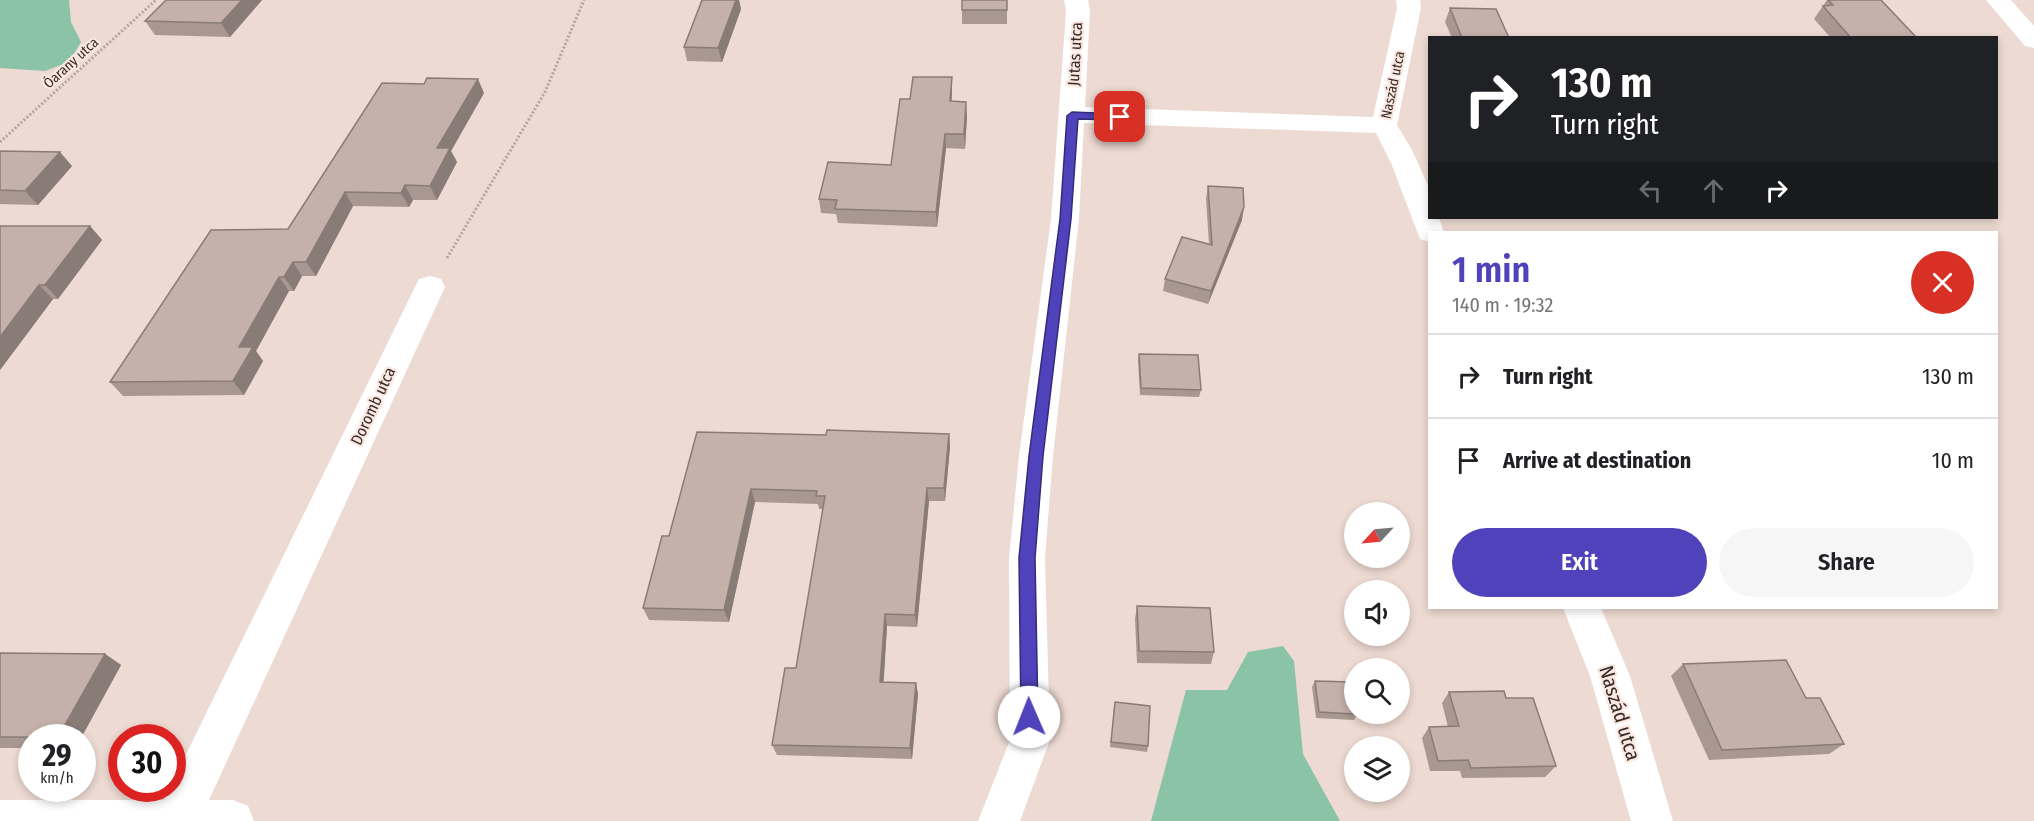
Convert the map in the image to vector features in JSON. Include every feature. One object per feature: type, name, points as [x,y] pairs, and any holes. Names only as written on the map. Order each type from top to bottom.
[{"type":"street","name":"Jutas utca","points":[[999,821],[1030,740],[1027,558],[1036,456],[1065,219],[1077,0]]},
{"type":"street","name":"Naszád utca","points":[[1408,0],[1409,8],[1384,125],[1398,146],[1409,170],[1430,231]]},
{"type":"street","points":[[1998,0],[2034,41]]},
{"type":"street","points":[[1072,116],[1384,125]]},
{"type":"street","name":"Doromb utca","points":[[177,820],[430,287]]},
{"type":"street","name":"Naszád utca","points":[[1582,609],[1610,676],[1652,821]]},
{"type":"street","points":[[0,821],[233,821]]},
{"type":"path","name":"Óarany utca","points":[[0,142],[156,0]]},
{"type":"path","points":[[430,287],[545,92],[584,0]]},
{"type":"green space","points":[[0,0],[69,0],[71,22],[81,42],[69,62],[45,71],[0,68]]},
{"type":"green space","points":[[1283,646],[1294,661],[1303,754],[1340,821],[1151,821],[1186,690],[1227,690],[1248,652]]},
{"type":"building","points":[[166,0],[242,0],[221,23],[145,21]]},
{"type":"building","points":[[702,0],[736,0],[718,48],[684,47]]},
{"type":"building","points":[[962,0],[1007,0],[1007,10],[962,10]]},
{"type":"building","points":[[1828,0],[1881,0],[1915,36],[1849,36],[1823,6],[1833,5]]},
{"type":"building","points":[[1450,8],[1496,9],[1508,36],[1461,36]]},
{"type":"building","points":[[913,77],[952,77],[950,101],[966,102],[964,134],[945,134],[936,212],[835,209],[837,200],[819,199],[828,162],[891,165],[900,99],[910,99]]},
{"type":"building","points":[[427,78],[478,79],[437,148],[450,148],[430,186],[405,185],[401,193],[345,192],[306,262],[293,262],[284,277],[279,277],[239,347],[253,347],[233,381],[110,382],[211,230],[288,229],[382,83],[424,84]]},
{"type":"building","points":[[0,151],[60,152],[25,191],[0,190]]},
{"type":"building","points":[[1208,186],[1243,188],[1244,207],[1211,291],[1165,279],[1182,237],[1212,245]]},
{"type":"building","points":[[0,226],[90,226],[45,285],[39,285],[0,337]]},
{"type":"building","points":[[1139,354],[1198,355],[1201,390],[1141,388]]},
{"type":"building","points":[[827,430],[949,434],[944,488],[927,488],[915,615],[885,614],[880,682],[916,683],[910,748],[772,745],[785,668],[796,668],[825,496],[816,496],[817,491],[751,489],[724,610],[643,608],[662,536],[669,536],[697,432],[826,435]]},
{"type":"building","points":[[1137,606],[1210,608],[1214,652],[1139,651]]},
{"type":"building","points":[[0,653],[105,654],[65,724],[18,724],[18,737],[0,737]]},
{"type":"building","points":[[1786,660],[1806,698],[1820,698],[1844,744],[1722,750],[1683,664]]},
{"type":"building","points":[[1315,681],[1344,682],[1344,713],[1319,712]]},
{"type":"building","points":[[1504,691],[1506,698],[1533,698],[1556,766],[1471,768],[1468,760],[1438,761],[1429,727],[1459,726],[1449,692]]},
{"type":"building","points":[[1115,702],[1150,706],[1148,746],[1111,742]]},
{"type":"route","points":[[1029,717],[1027,558],[1036,456],[1065,219],[1072,116],[1120,117]]}]
